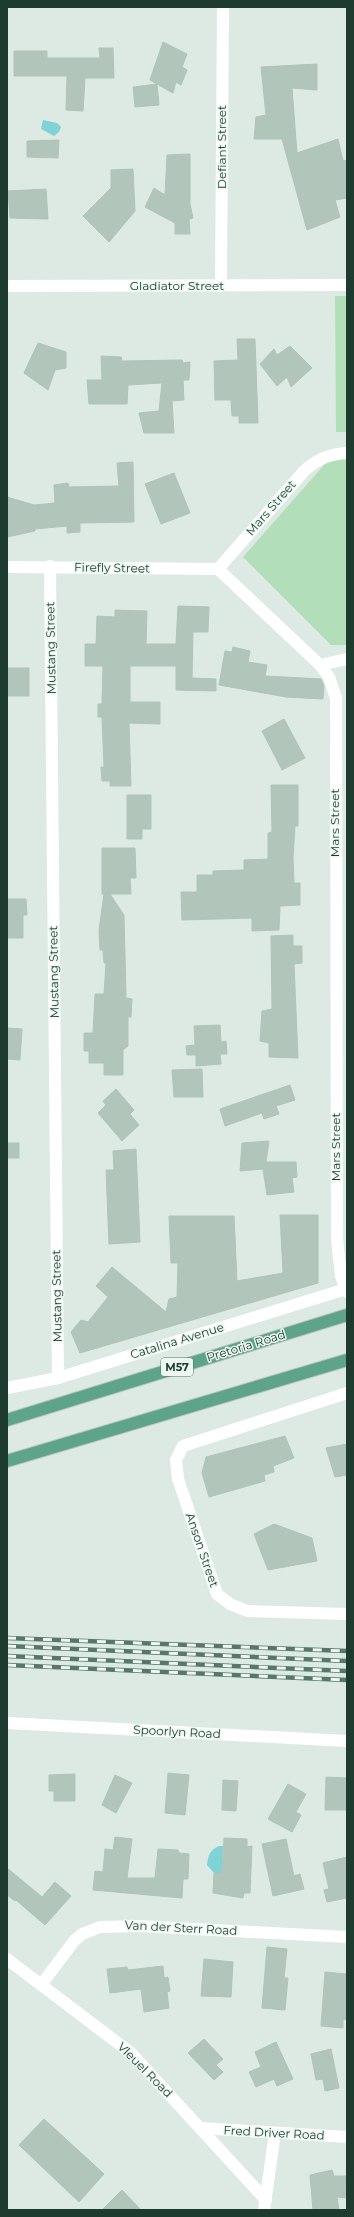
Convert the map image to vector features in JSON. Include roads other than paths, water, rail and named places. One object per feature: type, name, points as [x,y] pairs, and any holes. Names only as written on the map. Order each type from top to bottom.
[{"type":"main road","name":"Pretoria Road","points":[[7,1420],[347,1315]]},
{"type":"main road","points":[[7,1462],[347,1360]]},
{"type":"street","name":"Defiant Street","points":[[221,286],[223,7]]},
{"type":"street","name":"Gladiator Street","points":[[7,286],[347,285]]},
{"type":"street","name":"Mars Street","points":[[346,1290],[338,1261],[337,1239],[341,886],[336,698],[330,677],[320,665],[218,569],[305,470],[321,458],[335,453],[347,453]]},
{"type":"street","name":"Firefly Street","points":[[7,567],[50,566],[218,569]]},
{"type":"street","name":"Mustang Street","points":[[50,566],[58,1378]]},
{"type":"street","points":[[320,665],[347,658]]},
{"type":"street","name":"Catalina Avenue","points":[[7,1388],[58,1378],[346,1290]]},
{"type":"street","name":"Anson Street","points":[[347,1393],[183,1446],[176,1460],[178,1479],[217,1594],[230,1604],[247,1611],[347,1614]]},
{"type":"street","name":"Spoorlyn Road","points":[[7,1723],[347,1741]]},
{"type":"street","name":"Van der Sterr Road","points":[[41,1985],[74,1941],[87,1932],[100,1927],[145,1926],[347,1937]]},
{"type":"street","name":"Vleuel Road","points":[[7,1959],[131,2053],[201,2128],[265,2205]]},
{"type":"street","name":"Fred Driver Road","points":[[201,2128],[347,2137]]},
{"type":"street","points":[[265,2205],[275,2133]]},
{"type":"water","points":[[43,120],[57,123],[61,127],[59,132],[54,136],[41,129]]},
{"type":"water","points":[[219,1846],[223,1846],[222,1873],[214,1873],[207,1865],[207,1861],[212,1851]]},
{"type":"railway","points":[[7,1638],[347,1651]]},
{"type":"railway","points":[[7,1646],[347,1661]]},
{"type":"railway","points":[[7,1656],[347,1671]]},
{"type":"railway","points":[[7,1665],[347,1680]]}]
